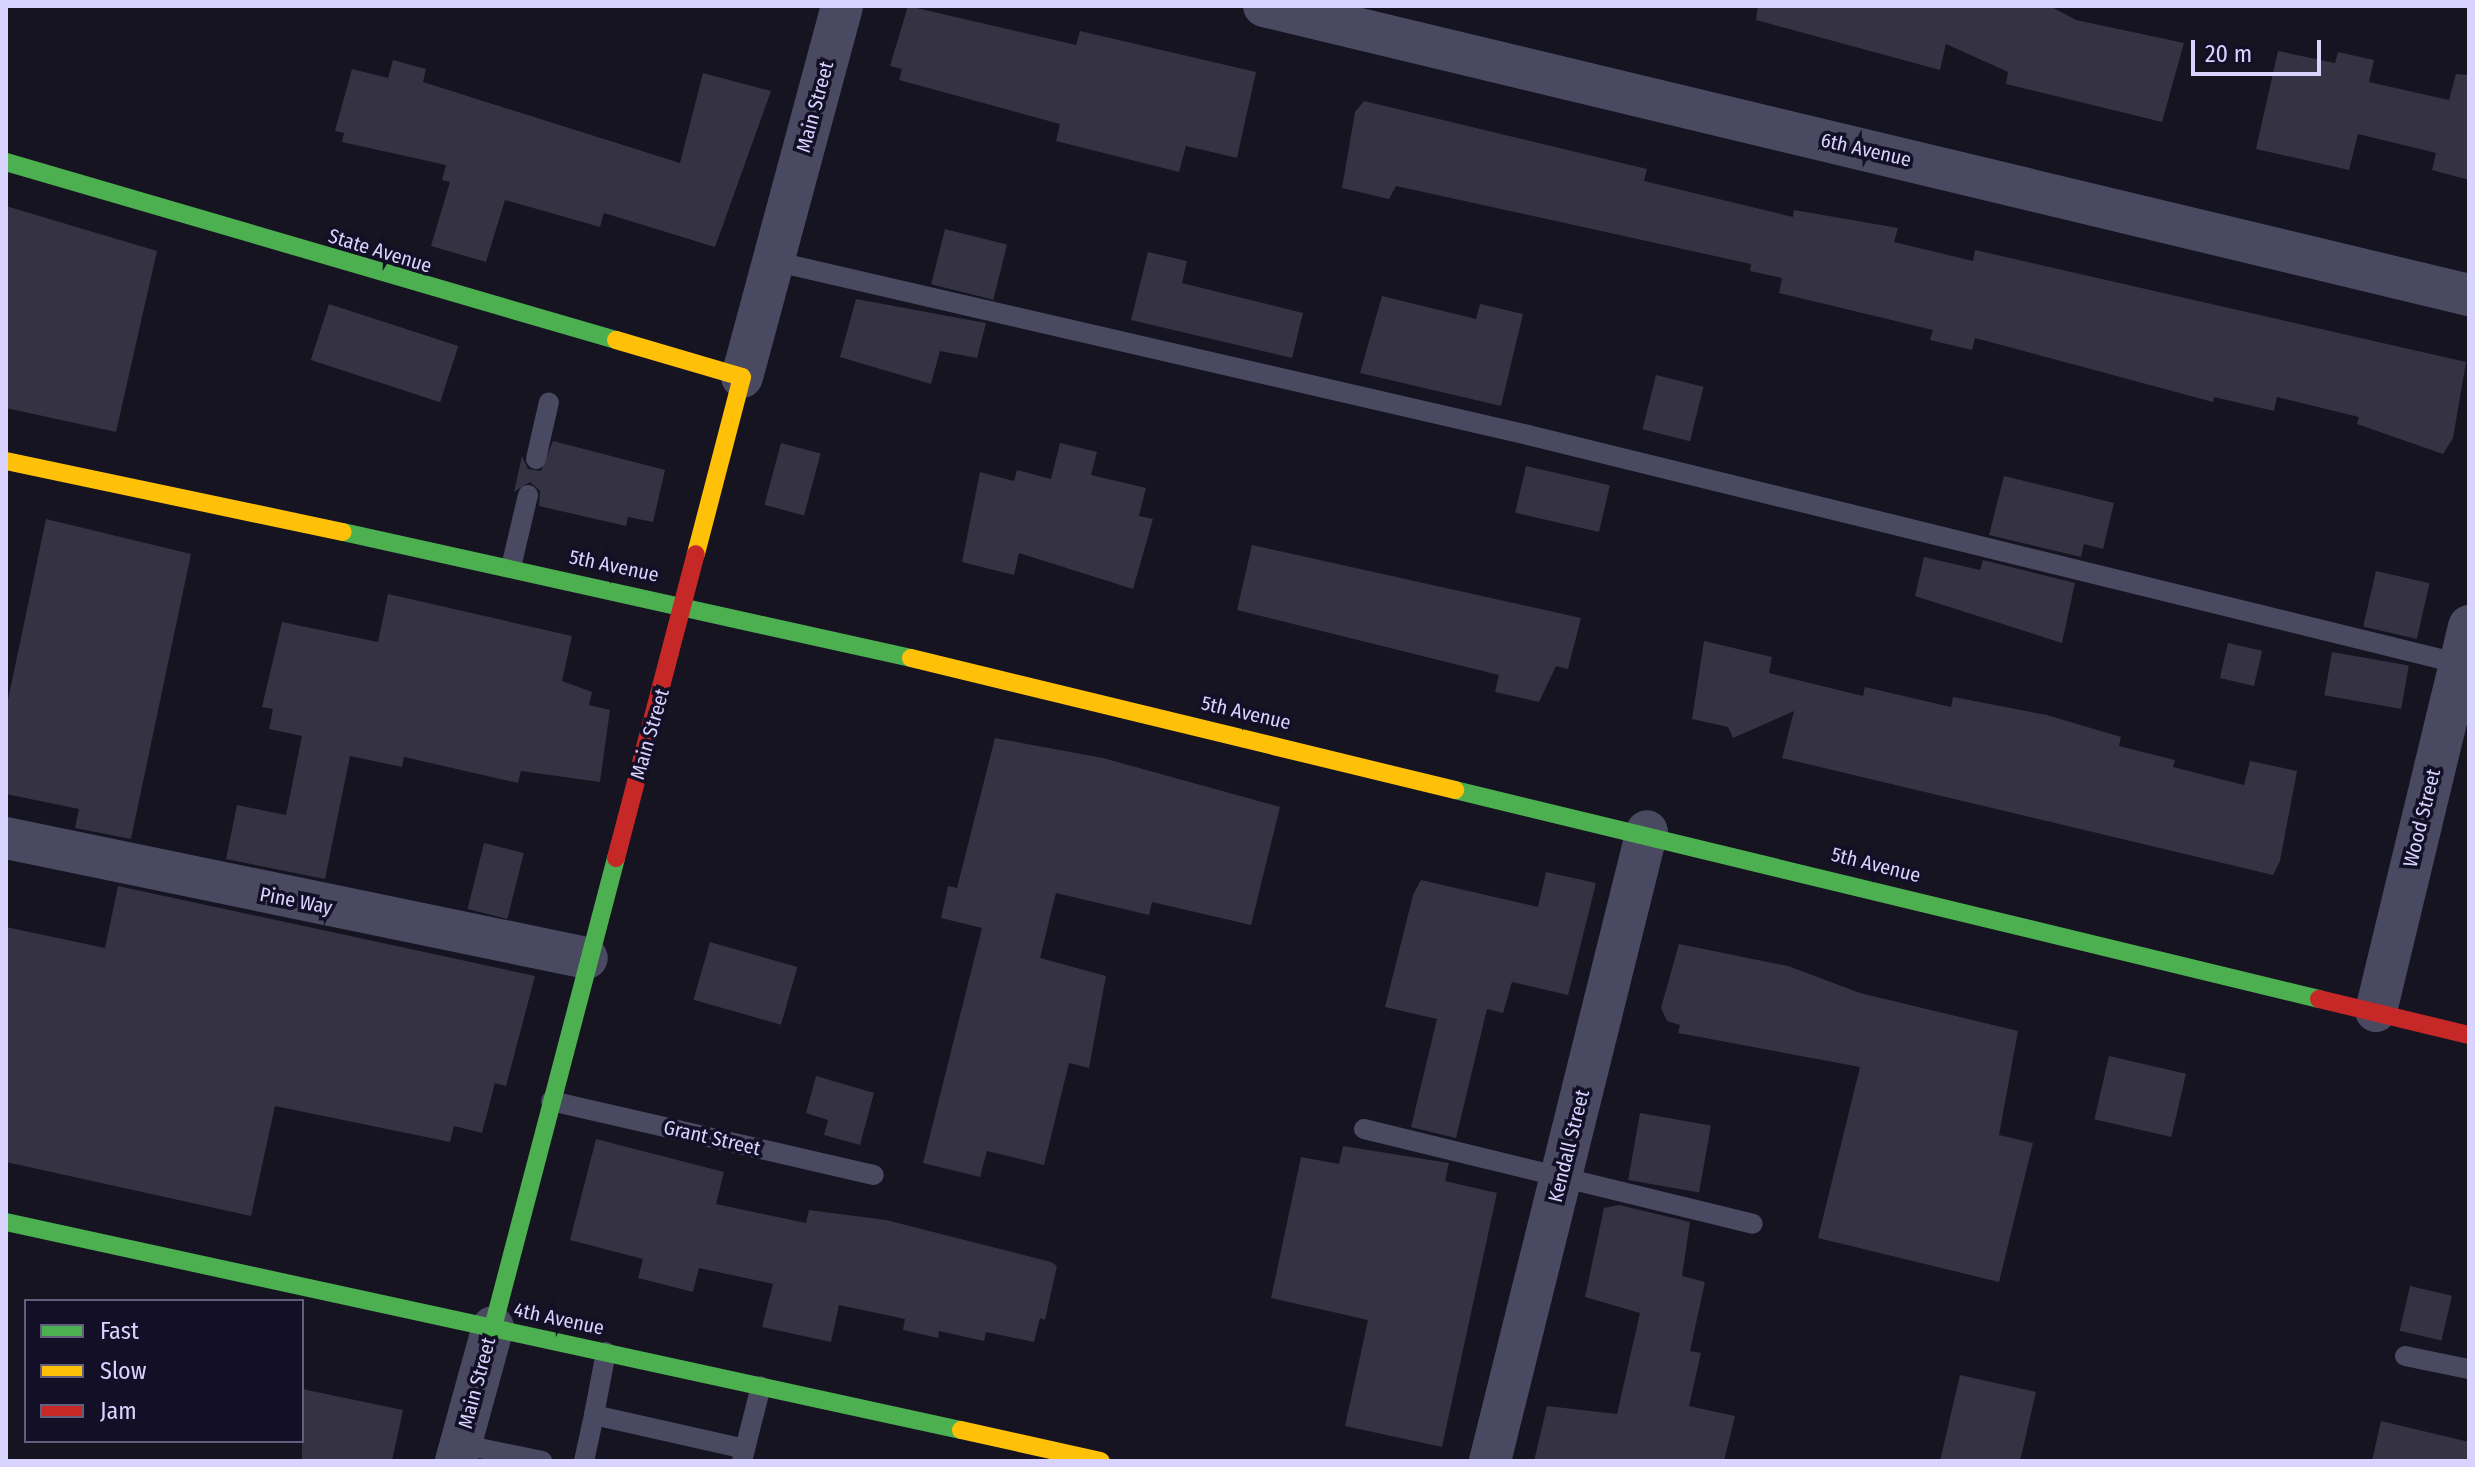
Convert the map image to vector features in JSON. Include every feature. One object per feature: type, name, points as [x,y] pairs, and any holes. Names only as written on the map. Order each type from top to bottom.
[{"type":"main road","name":"State Avenue","points":[[6,162],[742,377]]},
{"type":"main road","name":"Main Street","points":[[493,1327],[587,958],[686,604],[742,377]]},
{"type":"main road","name":"5th Avenue","points":[[6,461],[686,604],[1647,831],[2469,1035]]},
{"type":"main road","name":"4th Avenue","points":[[6,1222],[1101,1461]]},
{"type":"street","name":"Main Street","points":[[742,377],[842,6]]},
{"type":"street","name":"6th Avenue","points":[[1264,6],[2469,295]]},
{"type":"street","name":"Wood Street","points":[[2376,1011],[2466,652]]},
{"type":"street","name":"Kendall Street","points":[[1490,1461],[1647,831]]},
{"type":"street","name":"Pine Way","points":[[6,838],[587,958]]},
{"type":"street","name":"Main Street","points":[[458,1453],[493,1327]]},
{"type":"lane","points":[[773,261],[2466,652]]},
{"type":"lane","points":[[536,459],[549,402]]},
{"type":"lane","points":[[511,567],[528,495]]},
{"type":"lane","name":"Grant Street","points":[[551,1101],[874,1175]]},
{"type":"lane","points":[[1364,1129],[1753,1224]]},
{"type":"lane","points":[[584,1461],[606,1352]]},
{"type":"lane","points":[[2405,1356],[2469,1369]]},
{"type":"lane","points":[[594,1415],[743,1455],[761,1386]]},
{"type":"lane","points":[[458,1453],[542,1461]]},
{"type":"building","points":[[908,6],[1076,45],[1080,31],[1256,72],[1237,158],[1186,146],[1179,172],[1056,141],[1060,124],[899,80],[902,69],[890,66]]},
{"type":"building","points":[[1758,6],[2050,6],[2076,20],[2184,43],[2162,122],[2006,84],[2008,72],[1946,44],[1940,70],[1756,20]]},
{"type":"building","points":[[2278,51],[2335,63],[2338,52],[2374,60],[2369,82],[2449,100],[2456,74],[2469,75],[2469,180],[2432,170],[2436,153],[2358,134],[2349,170],[2256,149]]},
{"type":"building","points":[[393,60],[426,69],[423,82],[680,163],[703,73],[771,91],[715,247],[604,213],[600,227],[505,200],[486,262],[431,246],[450,182],[442,180],[446,165],[342,142],[344,133],[335,131],[352,69],[388,78]]},
{"type":"building","points":[[1364,101],[1647,169],[1644,181],[1793,217],[1794,210],[1898,228],[1894,242],[1973,261],[1975,250],[2466,362],[2453,438],[2443,454],[2357,424],[2359,417],[2277,397],[2274,411],[2214,397],[2213,402],[1975,338],[1972,350],[1930,340],[1933,330],[1779,293],[1782,278],[1750,271],[1751,264],[1396,186],[1389,199],[1342,188],[1355,112]]},
{"type":"building","points":[[6,206],[157,251],[116,432],[6,408]]},
{"type":"building","points":[[945,229],[1007,244],[993,300],[931,284]]},
{"type":"building","points":[[1148,252],[1187,261],[1182,283],[1303,313],[1292,358],[1131,320]]},
{"type":"building","points":[[1382,296],[1476,319],[1480,304],[1523,314],[1501,406],[1360,373]]},
{"type":"building","points":[[856,299],[986,323],[977,358],[940,351],[931,384],[840,357]]},
{"type":"building","points":[[329,304],[458,346],[440,402],[311,360]]},
{"type":"building","points":[[1656,375],[1704,387],[1690,441],[1642,429]]},
{"type":"building","points":[[553,441],[665,470],[653,522],[628,517],[626,526],[539,506],[540,491],[530,482],[514,492],[522,456],[528,469],[541,471]]},
{"type":"building","points":[[781,443],[821,454],[804,515],[764,505]]},
{"type":"building","points":[[1060,443],[1097,452],[1091,475],[1146,488],[1139,516],[1153,519],[1133,589],[1019,553],[1014,575],[962,562],[980,472],[1014,481],[1017,470],[1051,479]]},
{"type":"building","points":[[1526,466],[1610,485],[1599,532],[1515,513]]},
{"type":"building","points":[[2004,476],[2114,503],[2103,549],[2084,544],[2081,557],[1989,535]]},
{"type":"building","points":[[46,519],[191,554],[131,839],[75,828],[79,809],[6,794],[6,709]]},
{"type":"building","points":[[1252,545],[1581,618],[1568,669],[1556,666],[1539,702],[1495,692],[1499,675],[1237,610]]},
{"type":"building","points":[[1924,557],[1980,570],[1983,560],[2075,583],[2062,643],[1915,596]]},
{"type":"building","points":[[2376,571],[2430,583],[2417,639],[2363,627]]},
{"type":"building","points":[[388,594],[572,636],[562,681],[592,692],[589,705],[610,710],[600,782],[521,771],[518,783],[404,757],[402,767],[350,756],[325,879],[226,859],[237,805],[286,815],[302,736],[269,729],[273,709],[262,707],[282,622],[378,642]]},
{"type":"building","points":[[1704,641],[1772,657],[1769,673],[1863,696],[1865,687],[1951,707],[1953,697],[2047,715],[2121,737],[2119,746],[2175,760],[2173,767],[2244,785],[2250,761],[2297,771],[2280,861],[2273,875],[1782,758],[1794,711],[1733,738],[1728,727],[1692,719]]},
{"type":"building","points":[[2228,643],[2262,651],[2254,686],[2220,678]]},
{"type":"building","points":[[2332,652],[2409,666],[2401,709],[2324,695]]},
{"type":"building","points":[[995,738],[1103,758],[1280,807],[1251,925],[1152,902],[1149,915],[1056,893],[1040,958],[1106,976],[1089,1068],[1069,1063],[1044,1165],[987,1151],[980,1177],[923,1163],[982,928],[941,918],[948,886],[957,888]]},
{"type":"building","points":[[484,843],[524,853],[507,919],[468,909]]},
{"type":"building","points":[[1546,872],[1596,883],[1568,995],[1512,982],[1503,1013],[1487,1009],[1456,1138],[1411,1127],[1437,1019],[1385,1007],[1413,895],[1421,880],[1538,907]]},
{"type":"building","points":[[118,886],[535,976],[506,1086],[495,1083],[482,1133],[454,1126],[450,1142],[275,1106],[251,1216],[6,1162],[6,927],[105,948]]},
{"type":"building","points":[[710,942],[797,967],[781,1025],[693,1000]]},
{"type":"building","points":[[1679,944],[1788,966],[1860,993],[2018,1031],[1999,1135],[2033,1143],[1999,1282],[1818,1238],[1860,1067],[1678,1033],[1680,1025],[1667,1021],[1661,1008]]},
{"type":"building","points":[[2109,1056],[2186,1074],[2171,1137],[2094,1119]]},
{"type":"building","points":[[816,1076],[874,1093],[860,1145],[824,1135],[828,1120],[806,1113]]},
{"type":"building","points":[[1640,1113],[1711,1126],[1699,1192],[1628,1180]]},
{"type":"building","points":[[596,1139],[724,1172],[716,1204],[806,1223],[809,1210],[886,1220],[1051,1262],[1057,1266],[1045,1320],[1040,1318],[1034,1342],[986,1332],[984,1341],[939,1331],[938,1338],[903,1330],[905,1319],[839,1305],[831,1342],[762,1327],[773,1284],[699,1268],[693,1292],[638,1278],[643,1259],[570,1240]]},
{"type":"building","points":[[1343,1146],[1449,1163],[1445,1181],[1497,1193],[1442,1447],[1345,1426],[1368,1320],[1271,1298],[1301,1157],[1339,1164]]},
{"type":"building","points":[[1619,1205],[1690,1222],[1682,1276],[1705,1282],[1690,1351],[1701,1353],[1689,1406],[1735,1416],[1724,1461],[1534,1461],[1547,1406],[1617,1414],[1640,1313],[1585,1297],[1604,1208]]},
{"type":"building","points":[[2410,1286],[2452,1296],[2442,1340],[2400,1331]]},
{"type":"building","points":[[1960,1375],[2036,1392],[2020,1461],[1940,1461]]},
{"type":"building","points":[[304,1389],[403,1410],[392,1461],[302,1461]]},
{"type":"building","points":[[2381,1421],[2469,1442],[2469,1461],[2372,1461]]},
{"type":"traffic: fast","points":[[6,162],[616,340]]},
{"type":"traffic: fast","points":[[343,532],[911,658]]},
{"type":"traffic: fast","points":[[1455,790],[2319,999]]},
{"type":"traffic: fast","points":[[493,1327],[616,858]]},
{"type":"traffic: fast","points":[[6,1222],[961,1430]]},
{"type":"traffic: slow","points":[[616,340],[742,377],[696,554]]},
{"type":"traffic: slow","points":[[6,461],[343,532]]},
{"type":"traffic: slow","points":[[911,658],[1455,790]]},
{"type":"traffic: slow","points":[[961,1430],[1101,1461]]},
{"type":"traffic: jam","points":[[616,858],[696,554]]},
{"type":"traffic: jam","points":[[2319,999],[2469,1035]]}]
